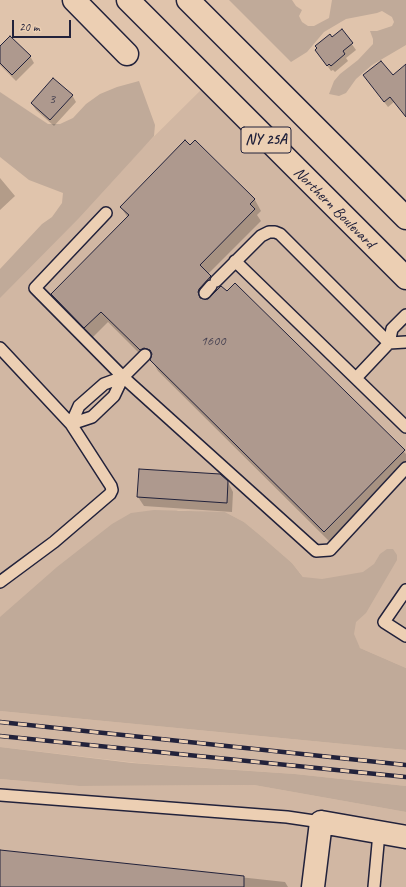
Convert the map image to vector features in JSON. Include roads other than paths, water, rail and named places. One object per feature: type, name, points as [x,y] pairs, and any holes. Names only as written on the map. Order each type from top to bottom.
[{"type":"main road","points":[[74,0],[127,54]]},
{"type":"main road","name":"Northern Boulevard","points":[[128,0],[406,278]]},
{"type":"main road","name":"NY 25A","points":[[188,0],[406,218]]},
{"type":"main road","points":[[313,887],[320,822],[406,837]]},
{"type":"lane","points":[[106,213],[35,288],[123,377],[316,551],[330,550],[406,468]]},
{"type":"lane","points":[[211,287],[261,236],[269,232],[275,232],[280,234],[390,343],[406,342]]},
{"type":"lane","points":[[235,261],[406,427]]},
{"type":"lane","points":[[356,378],[390,343],[392,329],[406,315]]},
{"type":"lane","points":[[0,348],[71,424],[111,486],[112,490],[110,494],[54,542],[0,582]]},
{"type":"lane","points":[[71,424],[92,417],[114,396],[123,377],[144,355]]},
{"type":"lane","points":[[71,424],[79,406],[104,384],[123,377]]},
{"type":"lane","points":[[406,590],[384,622],[406,636]]},
{"type":"lane","points":[[0,795],[287,817],[320,822]]},
{"type":"lane","points":[[374,887],[380,833]]},
{"type":"railway","points":[[0,722],[406,765]]},
{"type":"railway","points":[[0,736],[406,777]]}]
